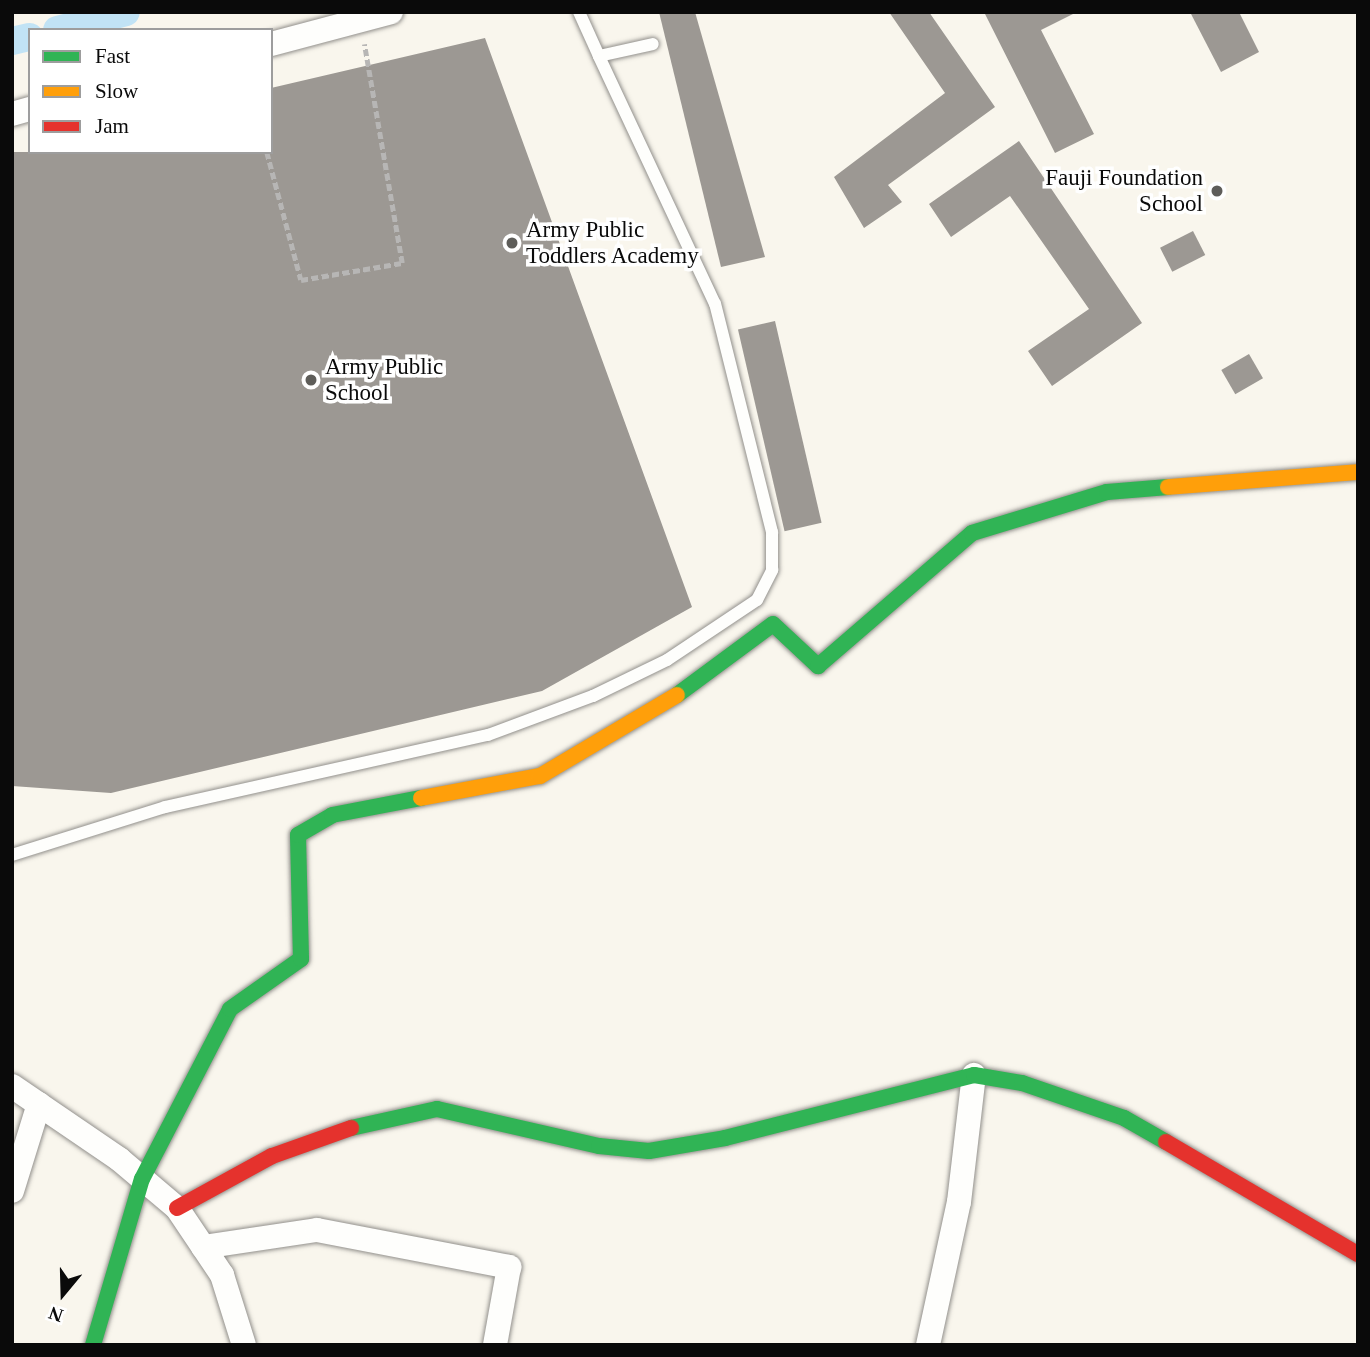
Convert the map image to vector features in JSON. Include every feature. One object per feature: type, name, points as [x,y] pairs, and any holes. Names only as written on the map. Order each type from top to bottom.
[{"type":"street","points":[[273,43],[391,12]]},
{"type":"street","points":[[93,1345],[142,1179],[230,1009],[301,959],[296,865],[298,835],[332,815],[540,776],[653,713],[773,624],[818,666],[972,533],[1107,492],[1358,472]]},
{"type":"street","points":[[177,1208],[272,1156],[340,1130],[438,1109],[599,1146],[649,1151],[725,1138],[974,1075],[1022,1083],[1124,1118],[1358,1254]]},
{"type":"street","points":[[928,1345],[959,1202],[974,1075]]},
{"type":"street","points":[[12,1086],[142,1179],[177,1208],[222,1275],[244,1345]]},
{"type":"street","points":[[12,1191],[39,1104]]},
{"type":"street","points":[[203,1247],[317,1230],[509,1267],[495,1345]]},
{"type":"lane","points":[[12,855],[165,807],[488,735],[593,696],[667,660],[757,600],[772,570],[772,532],[715,304],[579,12]]},
{"type":"lane","points":[[599,56],[653,44]]},
{"type":"path","points":[[268,154],[301,280],[402,263],[360,20]]},
{"type":"building","points":[[659,12],[695,12],[765,257],[721,267]]},
{"type":"building","points":[[889,12],[929,12],[995,107],[888,185],[902,202],[864,228],[834,177],[945,93]]},
{"type":"building","points":[[984,12],[1077,12],[1041,30],[1094,134],[1055,153]]},
{"type":"building","points":[[1190,12],[1239,12],[1259,52],[1221,72]]},
{"type":"building","name":"Army Public School","points":[[485,38],[692,607],[542,691],[111,793],[12,786],[12,152],[273,154],[273,88]]},
{"type":"building","points":[[1019,141],[1142,323],[1052,386],[1028,351],[1089,309],[1010,196],[951,237],[929,204]]},
{"type":"building","points":[[1193,231],[1205,255],[1172,272],[1160,248]]},
{"type":"building","points":[[775,321],[822,523],[785,531],[738,330]]},
{"type":"building","points":[[1249,354],[1263,378],[1235,394],[1221,370]]},
{"type":"waterway","points":[[65,28],[126,12]]},
{"type":"waterway","points":[[12,41],[28,37]]},
{"type":"traffic: fast","points":[[677,695],[773,624],[818,666],[972,533],[1107,492],[1168,487]]},
{"type":"traffic: fast","points":[[93,1345],[142,1179],[230,1009],[301,959],[298,835],[332,815],[421,798]]},
{"type":"traffic: fast","points":[[351,1128],[437,1109],[599,1146],[649,1151],[725,1138],[974,1075],[1022,1083],[1124,1118],[1166,1142]]},
{"type":"traffic: slow","points":[[1168,487],[1358,472]]},
{"type":"traffic: slow","points":[[421,798],[540,776],[677,695]]},
{"type":"traffic: jam","points":[[177,1208],[272,1156],[351,1128]]},
{"type":"traffic: jam","points":[[1166,1142],[1358,1254]]},
{"type":"place","name":"Fauji Foundation School","points":[[1217,191]]},
{"type":"place","name":"Army Public Toddlers Academy","points":[[512,243]]},
{"type":"place","name":"Army Public School","points":[[311,380]]}]
